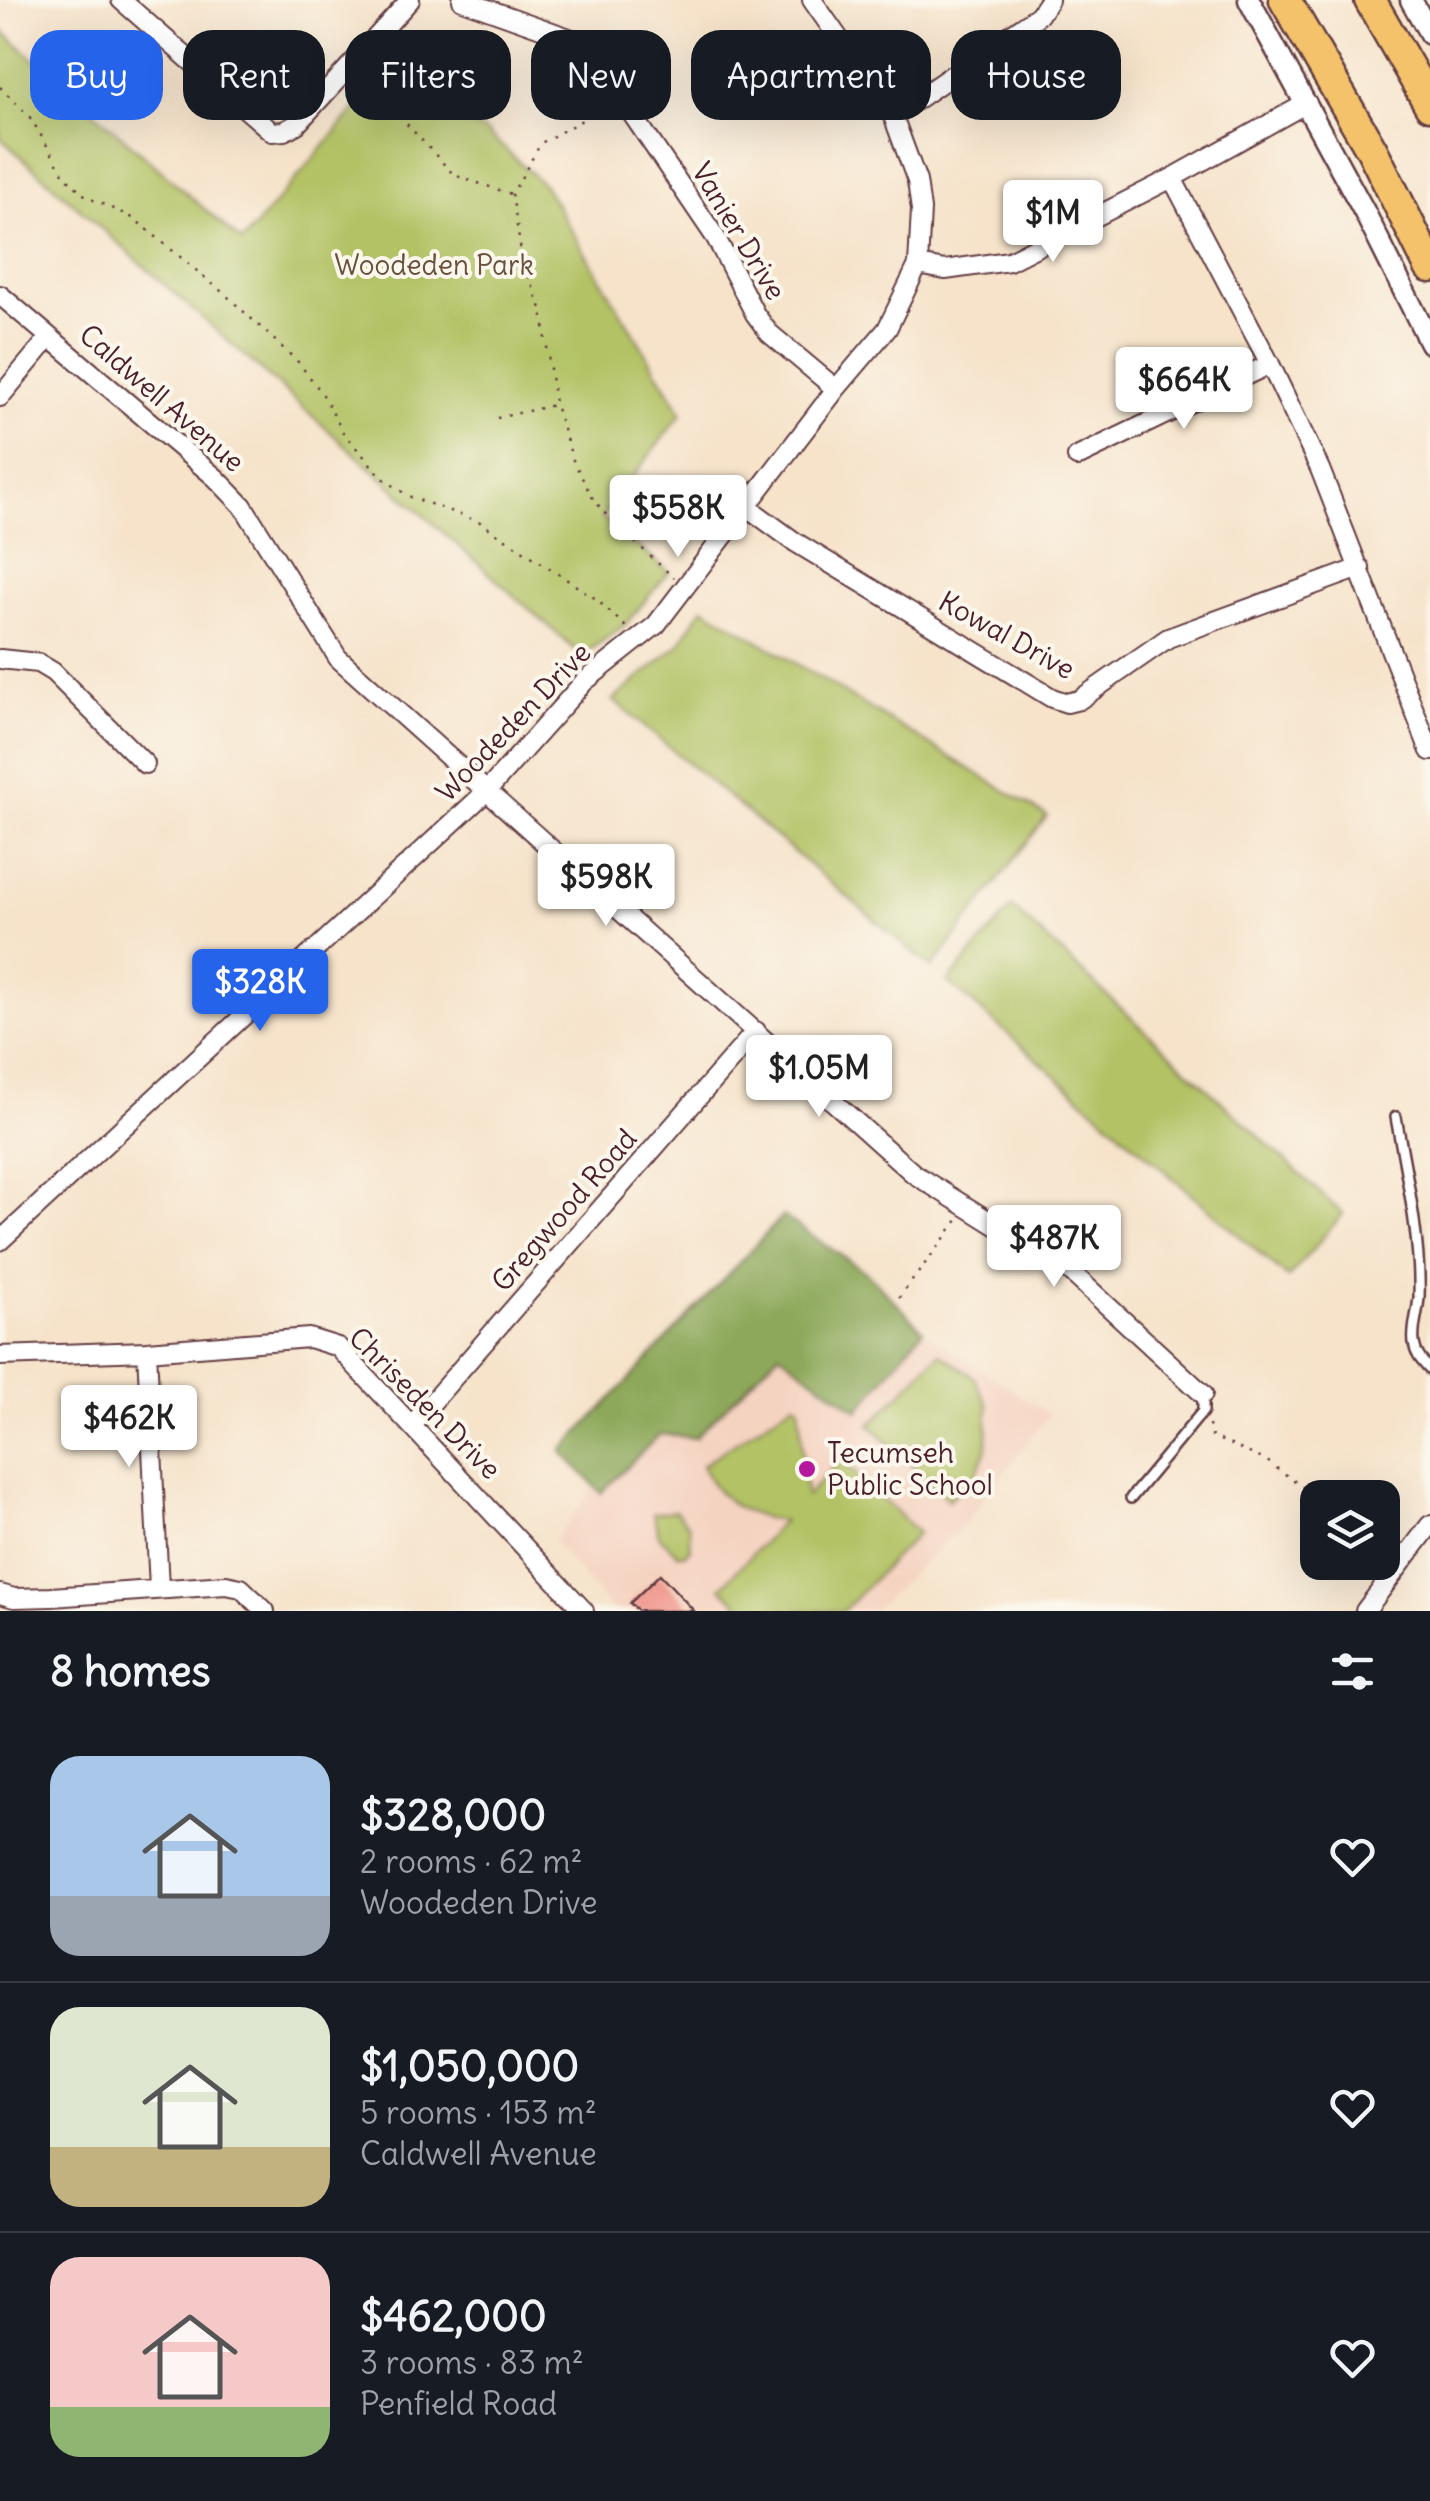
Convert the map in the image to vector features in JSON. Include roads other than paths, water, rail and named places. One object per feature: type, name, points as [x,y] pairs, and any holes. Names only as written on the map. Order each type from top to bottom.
[{"type":"highway","points":[[1285,0],[1372,150],[1430,267]]},
{"type":"highway","points":[[1370,0],[1430,104]]},
{"type":"street","points":[[121,0],[272,132],[298,124],[410,0]]},
{"type":"street","name":"Vanier Drive","points":[[462,0],[584,45],[716,238],[755,314],[769,333],[836,389]]},
{"type":"street","name":"Woodeden Drive","points":[[812,0],[833,30]]},
{"type":"street","points":[[931,89],[1039,15],[1049,0]]},
{"type":"street","points":[[1249,0],[1430,343]]},
{"type":"street","points":[[1411,0],[1430,34]]},
{"type":"street","points":[[918,264],[945,270],[1008,261],[1307,104]]},
{"type":"street","name":"Woodeden Drive","points":[[0,1241],[487,792],[584,682],[656,625],[686,589],[836,389],[887,329],[918,264],[921,210],[917,181],[894,120]]},
{"type":"street","points":[[1172,178],[1320,468],[1430,751]]},
{"type":"street","name":"Caldwell Avenue","points":[[0,296],[216,478],[243,506],[338,658],[914,1174],[1072,1273],[1203,1394]]},
{"type":"street","points":[[0,397],[50,338]]},
{"type":"street","points":[[1077,457],[1270,364]]},
{"type":"street","name":"Kowal Drive","points":[[747,507],[795,542],[1052,698],[1067,703],[1088,696],[1132,660],[1168,638],[1360,568]]},
{"type":"street","points":[[0,659],[38,662],[54,672],[145,764]]},
{"type":"street","name":"Gregwood Road","points":[[412,1424],[756,1031]]},
{"type":"street","name":"Chriseden Drive","points":[[0,1356],[309,1338],[338,1347],[584,1611]]},
{"type":"street","points":[[146,1350],[159,1588]]},
{"type":"street","points":[[1365,1611],[1430,1525]]},
{"type":"street","points":[[0,1594],[51,1604],[159,1588],[226,1584],[241,1588],[265,1611]]},
{"type":"lane","points":[[1396,1117],[1416,1256],[1419,1298],[1414,1346],[1430,1370]]},
{"type":"lane","points":[[1131,1498],[1203,1411],[1203,1394]]},
{"type":"place","name":"Tecumseh Public School","points":[[807,1469]]},
{"type":"park label","name":"Woodeden Park","points":[[434,265]]}]
